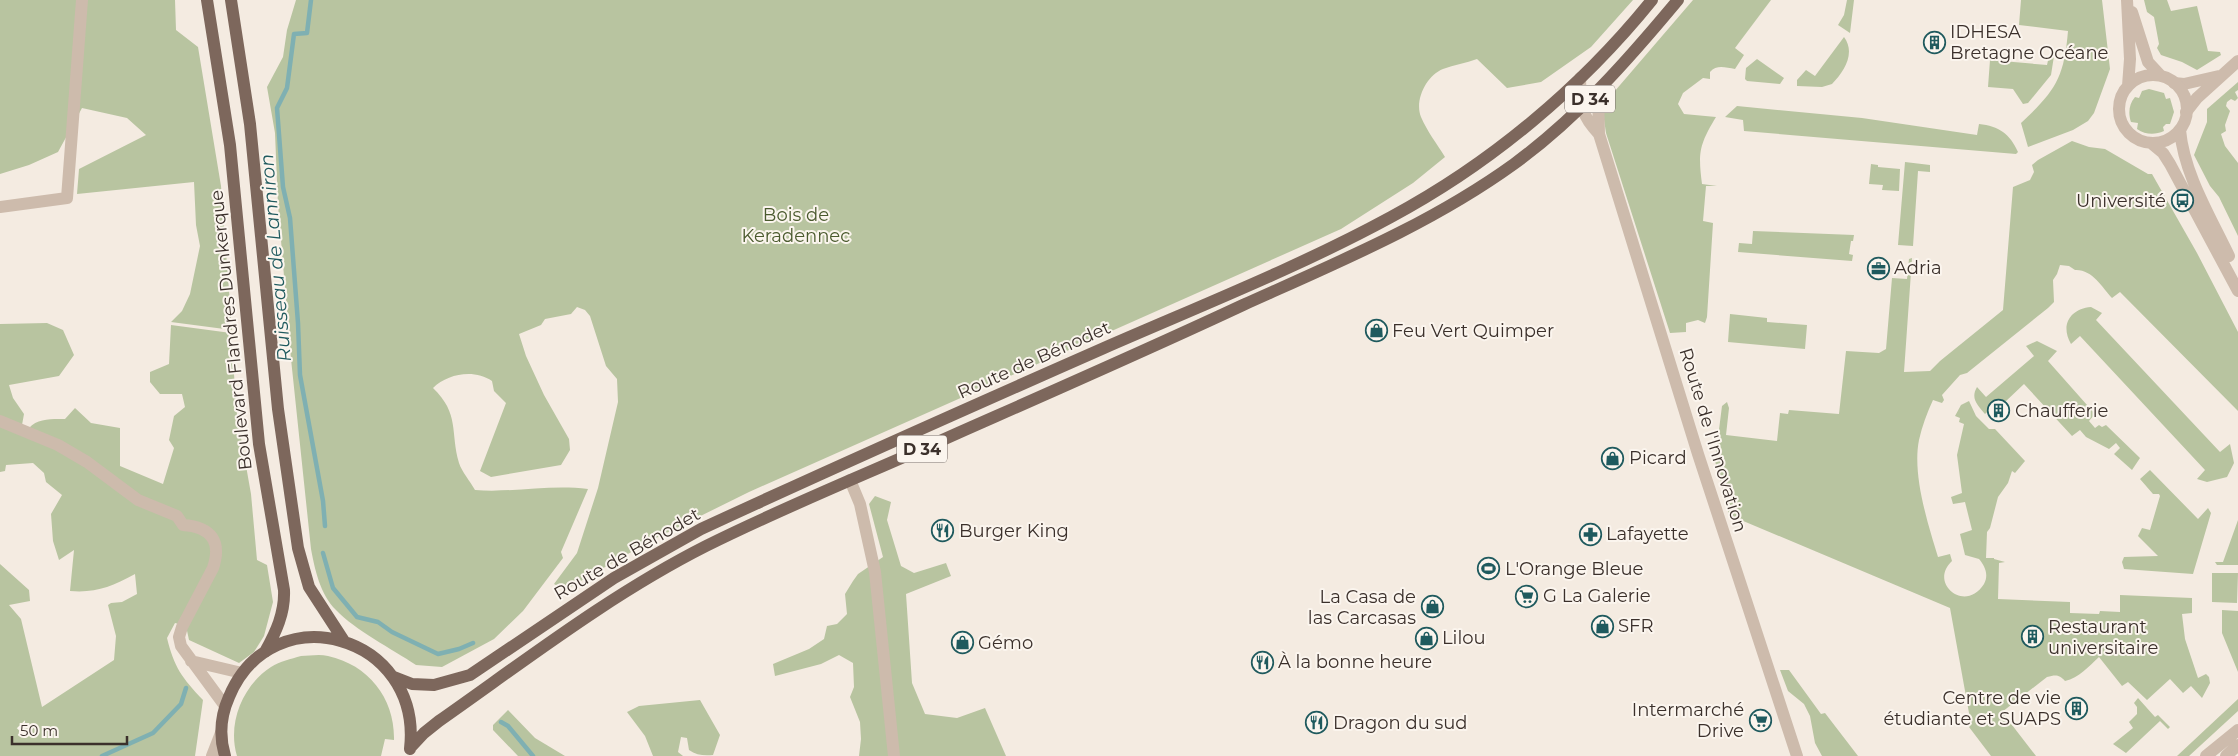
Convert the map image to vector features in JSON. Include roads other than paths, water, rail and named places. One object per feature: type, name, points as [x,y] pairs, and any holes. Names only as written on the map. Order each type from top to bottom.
[{"type":"main road","name":"Boulevard Flandres Dunkerque","points":[[207,0],[230,145],[259,444],[284,590],[280,622],[265,652]]},
{"type":"main road","points":[[231,0],[250,124],[278,409],[298,548],[309,587],[344,641]]},
{"type":"main road","name":"Route de Bénodet","points":[[394,678],[412,684],[434,685],[470,675],[614,578],[701,529],[1277,273],[1391,217],[1451,181],[1509,141],[1580,78],[1652,0]]},
{"type":"main road","name":"Route de Bénodet","points":[[409,752],[431,727],[569,628],[704,547],[1364,250],[1420,222],[1511,166],[1548,137],[1598,91],[1678,0]]},
{"type":"main road","points":[[224,756],[221,733],[225,706],[234,685],[242,673],[265,652],[283,643],[303,638],[324,637],[344,641],[372,655],[394,678],[403,694],[409,711],[411,729],[409,752]]},
{"type":"street","points":[[0,207],[67,198],[82,0]]},
{"type":"street","points":[[2128,0],[2148,62],[2162,76],[2174,83],[2184,96],[2186,112]]},
{"type":"street","points":[[2128,0],[2130,59],[2128,86]]},
{"type":"street","points":[[2238,61],[2219,76],[2194,101],[2186,112],[2180,130],[2182,150],[2190,173],[2238,274]]},
{"type":"street","points":[[2162,76],[2143,76],[2128,86],[2120,99],[2119,114],[2130,134],[2143,142],[2151,143],[2166,140],[2180,130]]},
{"type":"street","points":[[2174,83],[2184,84],[2219,76]]},
{"type":"street","name":"Route de l'Innovation","points":[[1580,78],[1581,108],[1587,122],[1599,134]]},
{"type":"street","name":"Route de l'Innovation","points":[[1598,91],[1599,134],[1698,454],[1796,756]]},
{"type":"street","points":[[2151,143],[2163,153],[2182,183],[2238,291]]},
{"type":"street","points":[[0,421],[58,445],[87,462],[138,500],[177,516],[183,525],[198,528],[211,536],[216,543],[217,558],[182,627],[179,637],[181,646],[225,706]]},
{"type":"street","points":[[850,480],[860,504],[875,572],[894,756]]},
{"type":"street","points":[[191,661],[242,673]]},
{"type":"street","points":[[2206,756],[2238,730]]},
{"type":"street","points":[[212,756],[221,733]]},
{"type":"street","points":[[2226,756],[2238,745]]},
{"type":"waterway","name":"Ruisseau de Lanniron","points":[[311,0],[307,33],[294,34],[287,88],[277,108],[283,187],[290,218],[300,375],[323,501],[325,526]]},
{"type":"waterway","name":"Ruisseau de Lanniron","points":[[323,553],[333,588],[357,617],[378,622],[392,632],[438,654],[459,649],[473,643]]},
{"type":"waterway","points":[[102,756],[153,733],[181,704],[186,688]]},
{"type":"waterway","name":"Ruisseau de Lanniron","points":[[501,722],[508,726],[533,756]]},
{"type":"place","name":"IDHESA Bretagne Océane","points":[[1934,42]]},
{"type":"place","name":"Université","points":[[2182,201]]},
{"type":"place","name":"Adria","points":[[1878,268]]},
{"type":"place","name":"Feu Vert Quimper","points":[[1376,331]]},
{"type":"place","name":"Chaufferie","points":[[1999,411]]},
{"type":"place","name":"Picard","points":[[1613,458]]},
{"type":"place","name":"Burger King","points":[[943,531]]},
{"type":"place","name":"Lafayette","points":[[1590,534]]},
{"type":"place","name":"L'Orange Bleue","points":[[1489,569]]},
{"type":"place","name":"G La Galerie","points":[[1527,596]]},
{"type":"place","name":"La Casa de las Carcasas","points":[[1432,607]]},
{"type":"place","name":"SFR","points":[[1602,626]]},
{"type":"place","name":"Restaurant universitaire","points":[[2032,637]]},
{"type":"place","name":"Lilou","points":[[1426,638]]},
{"type":"place","name":"Gémo","points":[[962,643]]},
{"type":"place","name":"À la bonne heure","points":[[1262,662]]},
{"type":"place","name":"Centre de vie étudiante et SUAPS","points":[[2077,708]]},
{"type":"place","name":"Intermarché Drive","points":[[1760,720]]},
{"type":"place","name":"Dragon du sud","points":[[1317,723]]},
{"type":"park label","name":"Bois de Keradennec","points":[[796,225]]}]
